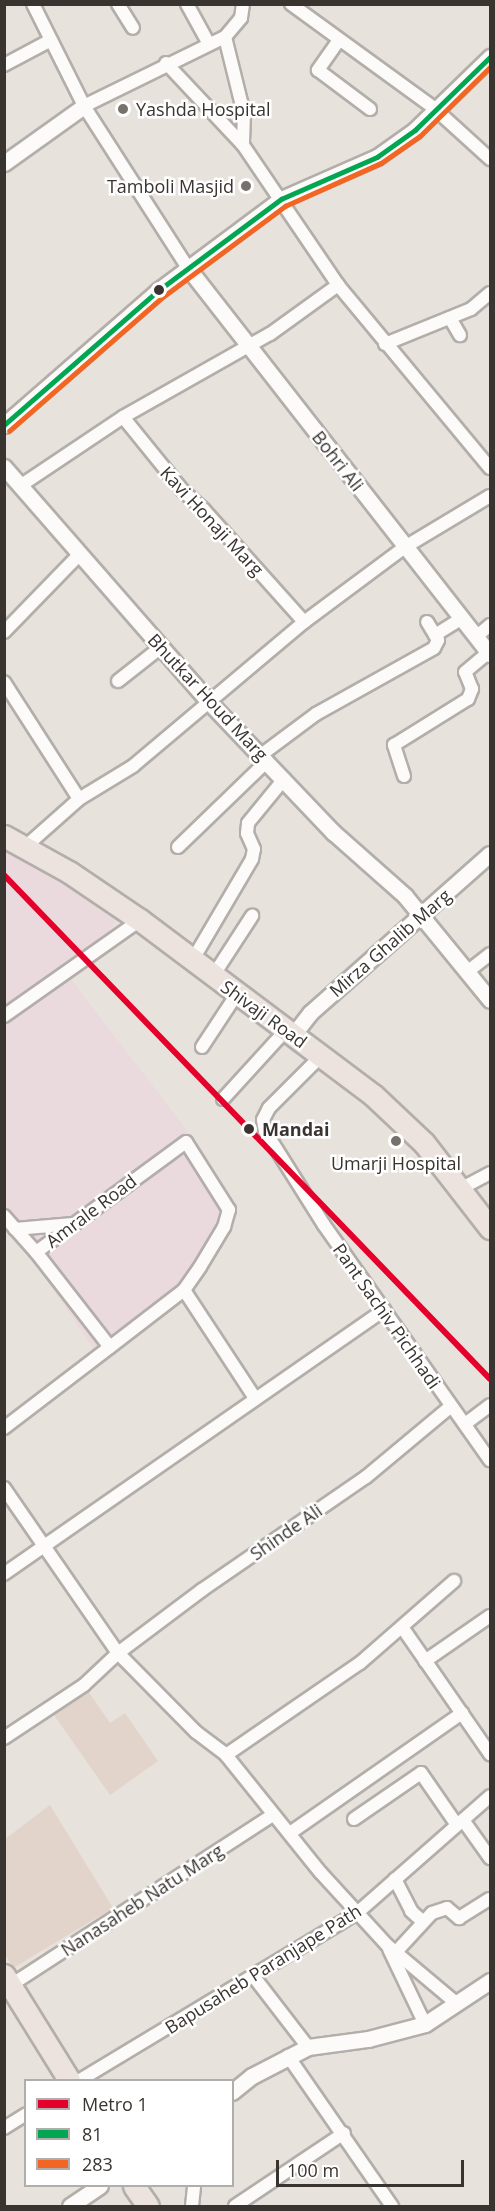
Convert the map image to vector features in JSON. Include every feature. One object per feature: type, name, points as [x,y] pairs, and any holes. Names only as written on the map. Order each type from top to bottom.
[{"type":"highway","name":"Shivaji Road","points":[[4,836],[69,872],[140,920],[321,1056],[398,1119],[462,1188],[490,1228]]},
{"type":"highway","points":[[8,1980],[68,2079]]},
{"type":"highway","points":[[135,2187],[148,2206]]},
{"type":"street","points":[[33,4],[84,106],[188,268]]},
{"type":"street","points":[[118,4],[133,28]]},
{"type":"street","points":[[187,4],[209,44]]},
{"type":"street","points":[[4,163],[84,106],[166,63],[225,37],[241,18],[243,4]]},
{"type":"street","points":[[293,5],[434,108],[490,159]]},
{"type":"street","points":[[225,37],[244,114],[243,145]]},
{"type":"street","points":[[4,64],[51,40]]},
{"type":"street","points":[[339,40],[318,70],[370,109]]},
{"type":"street","points":[[4,425],[188,268],[281,199],[377,157],[416,130],[434,108],[490,57]]},
{"type":"street","points":[[166,63],[243,145],[338,285],[490,468]]},
{"type":"street","name":"Bohri Ali","points":[[188,268],[227,314],[248,345],[490,653]]},
{"type":"street","points":[[20,486],[123,417],[310,309],[338,285]]},
{"type":"street","points":[[385,344],[471,309],[490,293]]},
{"type":"street","points":[[450,318],[460,336]]},
{"type":"street","name":"Kavi Honaji Marg","points":[[123,417],[183,492],[204,510],[304,622]]},
{"type":"street","name":"Bhutkar Houd Marg","points":[[4,467],[78,556],[209,702],[333,832],[422,916],[490,1000]]},
{"type":"street","points":[[25,847],[79,799],[133,766],[304,622],[405,547],[490,496]]},
{"type":"street","points":[[4,632],[78,556]]},
{"type":"street","points":[[435,635],[462,618]]},
{"type":"street","points":[[178,847],[264,758],[316,714],[434,648],[435,635],[428,622]]},
{"type":"street","points":[[477,636],[490,625]]},
{"type":"street","points":[[118,681],[161,647]]},
{"type":"street","points":[[404,776],[394,745],[468,699],[472,689],[465,672],[490,653]]},
{"type":"street","points":[[4,682],[79,799]]},
{"type":"street","points":[[192,961],[252,859],[254,849],[247,833],[248,823],[284,779]]},
{"type":"street","name":"Mirza Ghalib Marg","points":[[289,1032],[490,854]]},
{"type":"street","points":[[213,976],[252,916]]},
{"type":"street","points":[[4,1016],[140,920]]},
{"type":"street","points":[[467,972],[490,954]]},
{"type":"street","points":[[202,1047],[237,994]]},
{"type":"street","points":[[223,1099],[289,1032]]},
{"type":"street","name":"Pant Sachiv Pichhadi","points":[[321,1056],[269,1108],[263,1120],[265,1131],[324,1225],[450,1407],[490,1460]]},
{"type":"street","name":"Amrale Road","points":[[110,1347],[36,1252],[186,1142],[229,1210],[224,1227],[184,1290]]},
{"type":"street","points":[[462,1188],[490,1173]]},
{"type":"street","points":[[4,1216],[36,1252]]},
{"type":"street","points":[[15,1229],[74,1224]]},
{"type":"street","points":[[4,1428],[184,1290],[255,1398]]},
{"type":"street","points":[[4,1574],[384,1310]]},
{"type":"street","points":[[465,1424],[490,1405]]},
{"type":"street","name":"Shinde Ali","points":[[4,1738],[84,1685],[118,1653],[202,1590],[366,1477],[450,1407]]},
{"type":"street","points":[[4,1488],[118,1653],[196,1731],[226,1755],[273,1815],[357,1913],[392,1948],[456,2003]]},
{"type":"street","points":[[226,1755],[360,1663],[454,1581]]},
{"type":"street","points":[[425,1661],[490,1616]]},
{"type":"street","points":[[402,1628],[490,1754]]},
{"type":"street","points":[[290,1833],[462,1713]]},
{"type":"street","points":[[354,1819],[421,1773],[490,1858]]},
{"type":"street","name":"Bapusaheb Paranjape Path","points":[[82,2079],[357,1913],[490,1796]]},
{"type":"street","name":"Nanasaheb Natu Marg","points":[[8,1980],[273,1815]]},
{"type":"street","points":[[395,1879],[411,1911],[422,1921]]},
{"type":"street","points":[[392,1948],[422,1921],[442,1907],[459,1917],[490,1899]]},
{"type":"street","points":[[392,1948],[425,2024]]},
{"type":"street","points":[[254,1977],[308,2048]]},
{"type":"street","points":[[234,2091],[288,2056],[308,2048],[368,2038],[425,2024],[490,1981]]},
{"type":"street","points":[[288,2056],[344,2133],[392,2206]]},
{"type":"street","points":[[4,2128],[24,2116]]},
{"type":"street","points":[[235,2206],[344,2133]]},
{"type":"street","points":[[70,2206],[98,2187]]},
{"type":"street","points":[[192,2206],[194,2187]]},
{"type":"shaded area","points":[[4,844],[119,914],[101,946],[4,1010]]},
{"type":"shaded area","points":[[70,978],[205,1154],[237,1213],[210,1263],[170,1310],[101,1360],[31,1257],[5,1227],[4,1025]]},
{"type":"shaded area","points":[[88,1691],[110,1723],[125,1713],[158,1761],[110,1795],[54,1715]]},
{"type":"shaded area","points":[[50,1805],[113,1908],[13,1968],[5,1954],[5,1839]]},
{"type":"metro line","name":"1","points":[[4,875],[490,1379]]},
{"type":"transit line","name":"81","points":[[4,425],[159,290],[281,199],[377,157],[415,130],[490,57]]},
{"type":"transit line","name":"283","points":[[9,431],[164,296],[285,206],[381,163],[420,136],[490,67]]},
{"type":"place","name":"Yashda Hospital","points":[[123,109]]},
{"type":"place","name":"Tamboli Masjid","points":[[246,186]]},
{"type":"place","name":"Mandai","points":[[249,1129]]},
{"type":"place","name":"Umarji Hospital","points":[[396,1141]]}]
